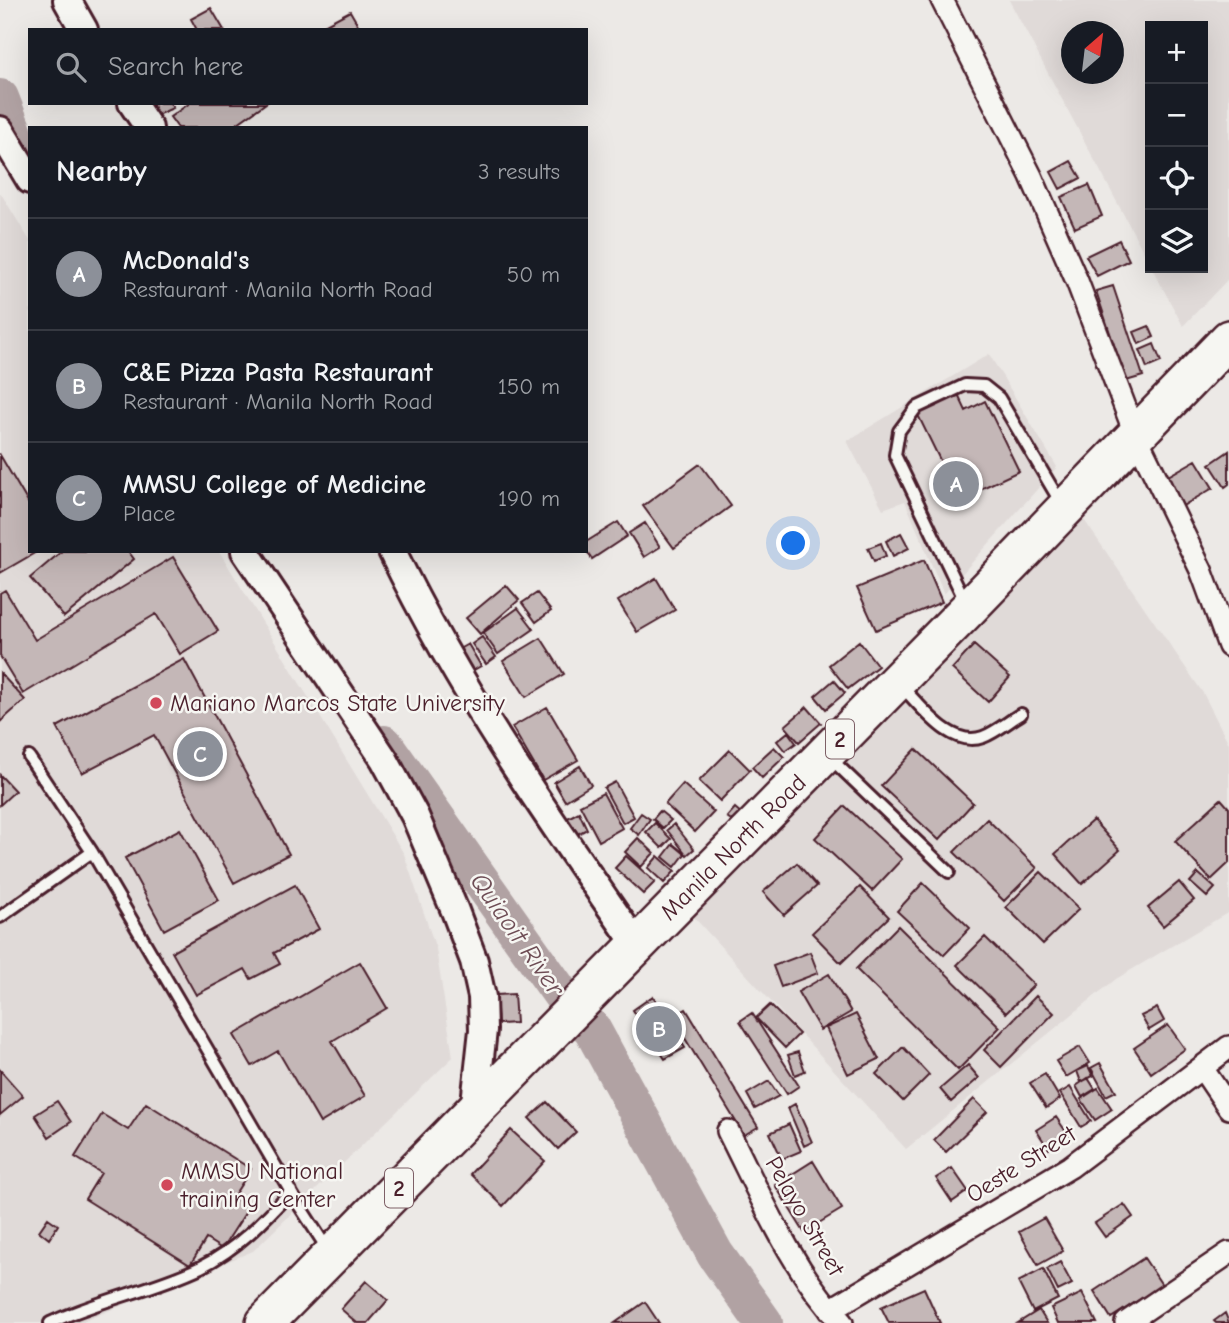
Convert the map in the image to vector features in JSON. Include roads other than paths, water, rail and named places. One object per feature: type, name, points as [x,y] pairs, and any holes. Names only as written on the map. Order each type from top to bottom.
[{"type":"highway","name":"Manila North Road","points":[[265,1323],[969,608],[1229,339]]},
{"type":"street","points":[[67,0],[84,28]]},
{"type":"street","points":[[942,0],[1031,176],[1077,281],[1136,436],[1201,570],[1229,646]]},
{"type":"street","points":[[133,105],[148,126]]},
{"type":"street","points":[[0,131],[28,177]]},
{"type":"street","points":[[246,553],[384,759],[415,816],[455,911],[474,961],[482,997],[483,1030],[474,1112]]},
{"type":"street","points":[[393,553],[425,620],[575,855],[625,956]]},
{"type":"street","name":"Oeste Street","points":[[836,1317],[1070,1167],[1229,1047]]},
{"type":"street","points":[[1202,1068],[1229,1108]]},
{"type":"street","name":"Pelayo Street","points":[[728,1130],[780,1234],[836,1317]]},
{"type":"street","points":[[1126,1323],[1229,1253]]},
{"type":"lane","points":[[969,608],[895,455],[898,431],[916,408],[965,385],[984,386],[999,398],[1064,508]]},
{"type":"lane","points":[[896,680],[945,730],[962,738],[982,737],[1021,714]]},
{"type":"lane","points":[[825,754],[949,872]]},
{"type":"lane","points":[[29,757],[92,852],[291,1191],[332,1255]]},
{"type":"lane","points":[[0,917],[92,852]]},
{"type":"lane","points":[[50,1323],[202,1266],[230,1250],[265,1220],[291,1191]]},
{"type":"waterway","name":"Quiaoit River","points":[[0,98],[16,139],[28,159]]},
{"type":"waterway","name":"Quiaoit River","points":[[384,744],[568,1004],[592,1029],[715,1254],[764,1323]]},
{"type":"place","name":"McDonald's","points":[[956,484]]},
{"type":"place","name":"Mariano Marcos State University","points":[[156,703]]},
{"type":"place","name":"MMSU College of Medicine","points":[[200,754]]},
{"type":"place","name":"C&E Pizza Pasta Restaurant","points":[[659,1029]]},
{"type":"place","name":"MMSU National training Center","points":[[167,1185]]}]
